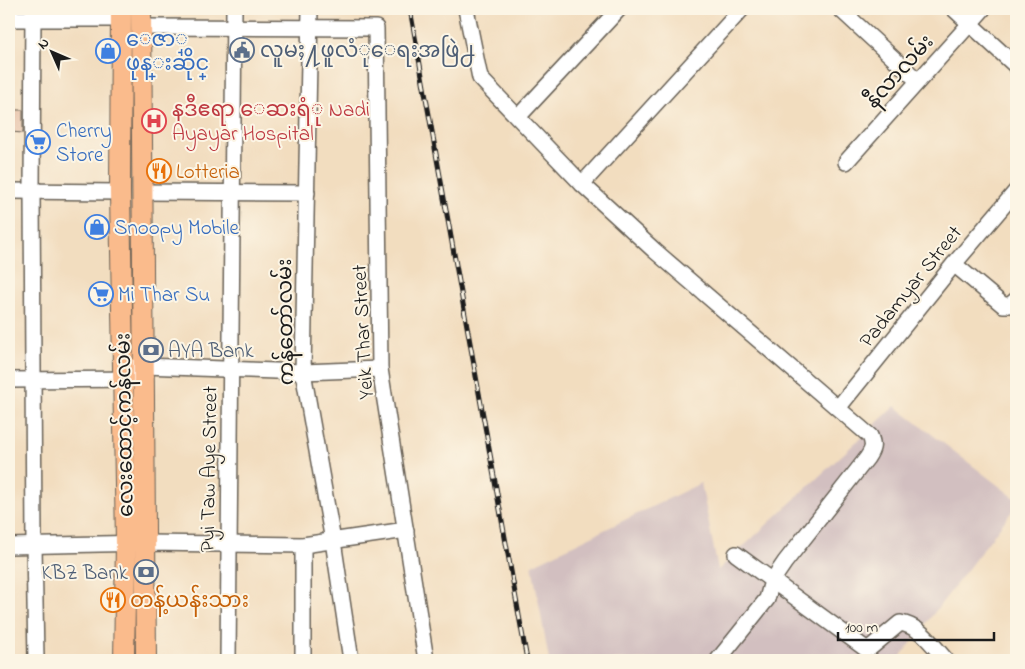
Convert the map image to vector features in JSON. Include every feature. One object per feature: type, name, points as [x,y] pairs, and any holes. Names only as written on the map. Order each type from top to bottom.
[{"type":"main road","name":"လေးထောင့်ကန်လမ်း","points":[[121,14],[122,374],[146,660]]},
{"type":"main road","name":"လေးထောင့်ကန်လမ်း","points":[[124,660],[136,543],[145,373],[140,18]]},
{"type":"main road","points":[[120,92],[141,92]]},
{"type":"main road","points":[[120,192],[142,192]]},
{"type":"street","name":"Pyi Taw Aye Street","points":[[228,660],[234,9]]},
{"type":"street","name":"ကန်တော်လမ်း","points":[[310,9],[303,372],[333,541],[351,660]]},
{"type":"street","points":[[466,9],[480,78],[582,184],[654,251],[838,408],[870,436],[874,443],[872,450],[772,581],[767,599],[718,660]]},
{"type":"street","points":[[518,117],[619,9]]},
{"type":"street","points":[[582,184],[742,9]]},
{"type":"street","points":[[840,9],[918,82]]},
{"type":"street","points":[[954,9],[1016,66]]},
{"type":"street","name":"နီလာလမ်း","points":[[846,162],[983,9]]},
{"type":"street","points":[[33,14],[32,191],[36,660]]},
{"type":"street","points":[[9,19],[33,14],[121,14]]},
{"type":"street","points":[[140,18],[234,27],[310,28]]},
{"type":"street","name":"Yeik Thar Street","points":[[310,28],[376,28],[380,368],[426,660]]},
{"type":"street","points":[[9,191],[120,192]]},
{"type":"street","name":"Padamyar Street","points":[[838,408],[954,264],[1016,191]]},
{"type":"street","points":[[142,192],[306,193]]},
{"type":"street","points":[[954,264],[1003,305],[1010,304],[1016,300]]},
{"type":"street","points":[[9,380],[34,381],[122,374],[230,369],[303,372],[380,368]]},
{"type":"street","points":[[9,546],[136,543],[303,545],[406,530]]},
{"type":"street","points":[[302,660],[303,545]]},
{"type":"street","points":[[736,554],[866,649],[870,648],[900,623],[907,624],[922,633],[946,660]]},
{"type":"shaded area","points":[[895,406],[1016,499],[1016,506],[898,660],[549,660],[532,565],[701,483],[718,570]]},
{"type":"building","points":[[10,110],[23,110],[23,133],[11,132]]},
{"type":"railway","points":[[410,9],[527,660]]},
{"type":"place","name":"လူမႈ႔ဖူလံုေရးအဖြဲ႕","points":[[242,50]]},
{"type":"place","name":"ေဇာ္ ဖုန္းဆိုင္","points":[[108,51]]},
{"type":"place","name":"နဒီဧရာ ေဆးရံု Nadi Ayayar Hospital","points":[[154,121]]},
{"type":"place","name":"Cherry Store","points":[[38,142]]},
{"type":"place","name":"Lotteria","points":[[159,171]]},
{"type":"place","name":"Snoopy Mobile","points":[[97,227]]},
{"type":"place","name":"Mi Thar Su","points":[[101,294]]},
{"type":"place","name":"AYA Bank","points":[[151,350]]},
{"type":"place","name":"KBZ Bank","points":[[146,572]]},
{"type":"place","name":"တန့်ယန်းသား","points":[[113,600]]}]
